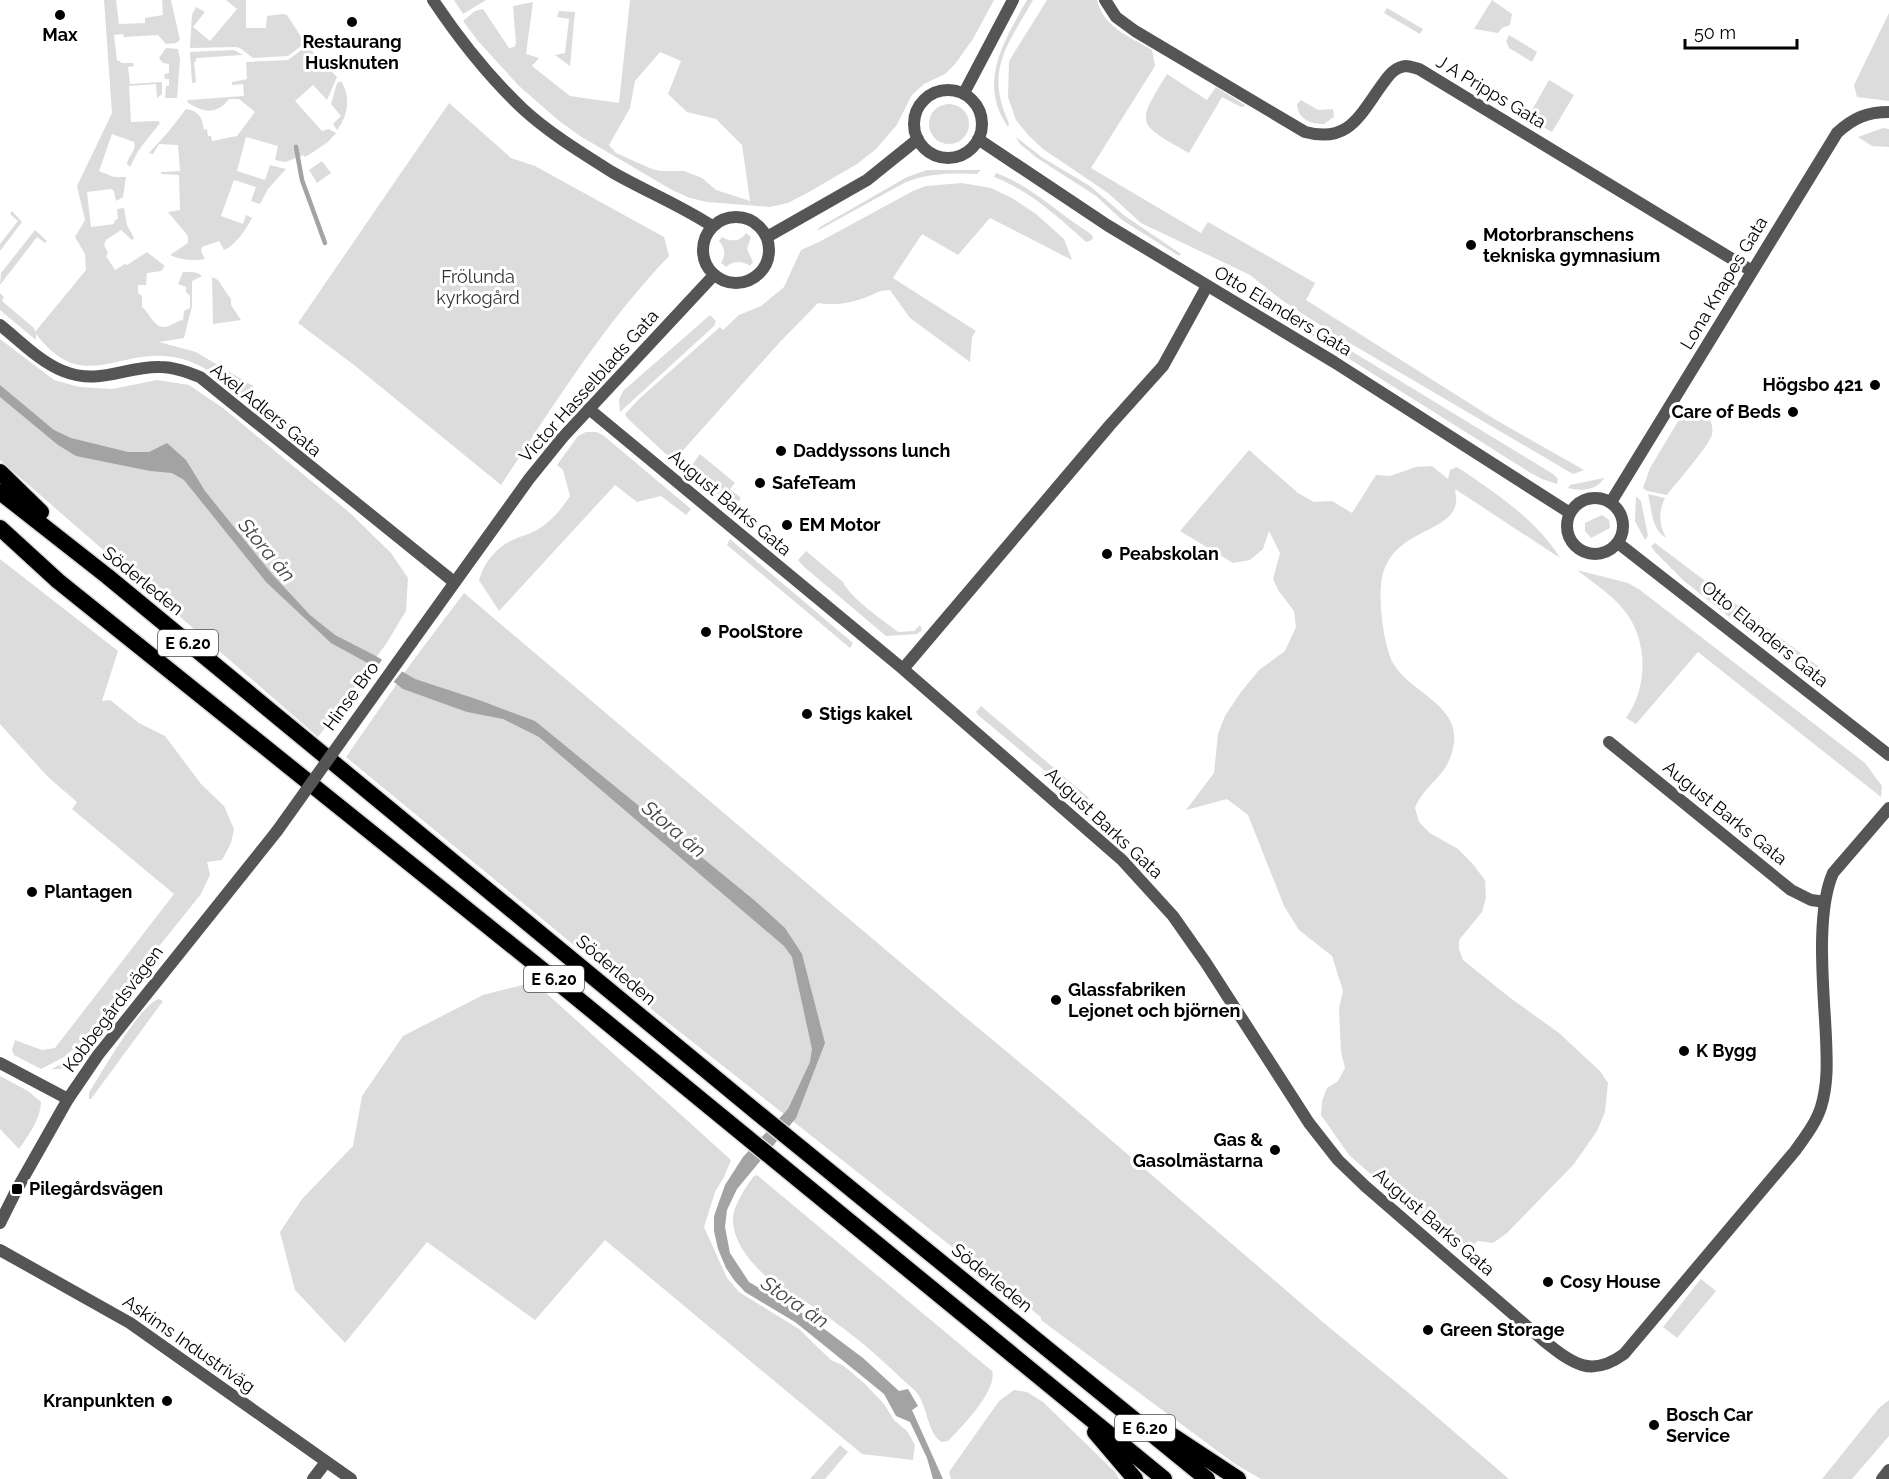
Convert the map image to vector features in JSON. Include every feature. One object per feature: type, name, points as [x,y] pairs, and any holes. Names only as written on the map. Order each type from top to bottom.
[{"type":"highway","points":[[0,472],[92,564]]},
{"type":"highway","name":"Söderleden","points":[[0,492],[92,564],[788,1138],[1207,1479]]},
{"type":"highway","name":"E 6.20","points":[[0,528],[58,581],[550,976],[1164,1479]]},
{"type":"highway","points":[[0,539],[58,581]]},
{"type":"highway","points":[[1083,1377],[1238,1479]]},
{"type":"highway","points":[[1062,1395],[1135,1479]]},
{"type":"street","points":[[433,0],[466,47],[530,115],[612,172],[690,212],[712,226]]},
{"type":"street","points":[[964,93],[1013,0]]},
{"type":"street","name":"J A Pripps Gata","points":[[1105,0],[1116,17],[1135,31],[1305,132],[1322,136],[1336,135],[1349,128],[1392,72],[1406,66],[1419,69],[1752,271]]},
{"type":"street","points":[[940,90],[964,93],[975,102],[981,116],[982,130],[978,140],[967,152],[951,158],[929,152],[918,139],[914,122],[917,110],[924,99],[940,90]]},
{"type":"street","name":"Lona Knapes Gata","points":[[1611,502],[1837,133],[1846,124],[1867,113],[1889,112]]},
{"type":"street","points":[[767,237],[867,180],[918,139]]},
{"type":"street","name":"Otto Elanders Gata","points":[[978,140],[1097,219],[1344,369],[1570,513]]},
{"type":"street","points":[[729,217],[742,217],[754,222],[767,237],[769,245],[767,261],[758,274],[744,282],[728,282],[714,275],[706,264],[702,251],[705,237],[712,226],[729,217]]},
{"type":"street","name":"Victor Hasselblads Gata","points":[[454,582],[563,437],[714,275]]},
{"type":"street","points":[[903,669],[1163,366],[1207,286]]},
{"type":"street","name":"Axel Adlers Gata","points":[[0,325],[52,366],[76,375],[100,377],[159,367],[200,377],[454,582]]},
{"type":"street","name":"August Barks Gata","points":[[589,409],[903,669],[1122,860],[1173,916],[1309,1123],[1338,1160],[1544,1341],[1564,1357],[1580,1365],[1595,1367],[1611,1363],[1624,1354],[1795,1151],[1812,1126],[1821,1108],[1827,1083],[1823,934],[1828,885],[1833,873],[1889,808]]},
{"type":"street","points":[[1593,498],[1611,502],[1623,521],[1622,536],[1618,543],[1611,550],[1601,554],[1591,554],[1581,550],[1568,534],[1567,523],[1570,513],[1584,501],[1593,498]]},
{"type":"street","name":"Otto Elanders Gata","points":[[1618,543],[1889,755]]},
{"type":"street","name":"Hinse Bro","points":[[276,831],[454,582]]},
{"type":"street","name":"August Barks Gata","points":[[1609,741],[1791,890],[1810,900],[1825,902]]},
{"type":"street","name":"Kobbegårdsvägen","points":[[0,1223],[16,1189],[68,1099],[132,1011],[276,831]]},
{"type":"street","points":[[0,1063],[68,1099]]},
{"type":"street","name":"Askims Industriväg","points":[[0,1250],[77,1291],[129,1323],[351,1479]]},
{"type":"street","points":[[313,1479],[326,1462]]},
{"type":"street","points":[[1882,1479],[1889,1470]]},
{"type":"green space","points":[[104,0],[116,0],[119,24],[145,23],[145,18],[163,15],[162,0],[171,0],[180,40],[166,44],[158,35],[124,37],[123,34],[114,35],[117,61],[133,63],[134,66],[128,67],[130,84],[162,82],[162,94],[157,98],[156,84],[129,86],[131,122],[158,121],[160,123],[138,151],[130,167],[127,164],[134,148],[134,142],[112,134],[99,171],[114,177],[126,177],[123,197],[116,201],[114,191],[111,189],[87,192],[91,227],[114,224],[118,219],[117,209],[124,208],[127,225],[134,238],[132,240],[121,230],[106,240],[104,245],[108,253],[106,256],[115,270],[147,252],[165,266],[161,271],[147,273],[146,285],[138,285],[138,293],[142,296],[142,307],[157,325],[166,327],[183,320],[184,311],[190,308],[190,296],[186,292],[186,287],[178,284],[183,272],[202,276],[192,281],[192,306],[184,338],[159,342],[196,352],[253,386],[246,396],[202,367],[173,357],[153,356],[85,366],[69,362],[53,352],[36,334],[36,340],[0,310],[0,293],[4,297],[2,301],[34,328],[35,332],[86,270],[85,254],[75,237],[85,220],[77,186],[112,113]]},
{"type":"green space","points":[[226,0],[246,0],[246,28],[266,28],[267,16],[287,15],[305,43],[288,56],[253,58],[235,47],[190,48],[192,15],[196,7],[205,12],[193,27],[210,41],[237,9]]},
{"type":"green space","points":[[454,0],[486,0],[463,14]]},
{"type":"green space","points":[[630,0],[994,0],[973,39],[955,64],[945,74],[924,84],[912,95],[896,126],[876,149],[857,164],[809,192],[788,203],[770,207],[707,202],[690,198],[672,190],[580,136],[519,86],[463,21],[475,11],[483,9],[509,48],[514,47],[516,43],[513,6],[533,2],[526,54],[539,58],[532,66],[570,96],[619,103]],"holes":[[[660,52],[681,61],[668,94],[687,112],[716,119],[742,145],[750,201],[716,190],[702,178],[684,171],[652,169],[616,153],[609,145],[630,108],[635,81]]]},
{"type":"green space","points":[[1027,0],[1033,0],[1008,45],[999,73],[999,88],[1009,123],[1008,127],[999,110],[994,78],[1003,46]]},
{"type":"green space","points":[[1047,0],[1097,0],[1100,9],[1111,24],[1152,50],[1155,66],[1091,168],[1201,233],[1208,222],[1315,283],[1306,300],[1496,420],[1584,470],[1573,474],[1331,332],[1283,301],[1250,275],[1141,223],[1108,193],[1043,149],[1016,120],[1008,97],[1009,61]]},
{"type":"green space","points":[[1492,0],[1512,14],[1510,25],[1502,28],[1498,33],[1474,29]]},
{"type":"green space","points":[[1387,8],[1423,29],[1420,34],[1384,13]]},
{"type":"green space","points":[[559,11],[575,12],[570,66],[555,55],[565,53],[569,19],[557,17]]},
{"type":"green space","points":[[1889,13],[1889,101],[1857,97],[1854,85]]},
{"type":"green space","points":[[1509,35],[1537,52],[1532,62],[1509,48],[1506,41]]},
{"type":"green space","points":[[307,46],[337,77],[327,100],[313,85],[295,101],[322,131],[329,129],[336,133],[328,142],[307,156],[285,162],[275,160],[278,146],[246,137],[237,171],[265,180],[270,165],[286,169],[268,189],[260,204],[251,201],[256,187],[234,180],[221,216],[243,224],[246,215],[252,218],[240,236],[228,248],[224,250],[219,241],[202,247],[201,251],[205,259],[201,260],[183,259],[170,255],[188,243],[188,236],[168,212],[180,210],[179,175],[161,174],[161,172],[180,171],[178,145],[159,144],[153,154],[149,153],[186,109],[199,115],[204,130],[207,129],[212,141],[237,136],[255,112],[239,99],[229,99],[220,108],[210,111],[193,106],[187,102],[188,100],[244,96],[243,84],[232,85],[232,82],[247,79],[246,62],[288,60]]},
{"type":"green space","points":[[166,48],[178,49],[180,60],[177,98],[165,98],[169,79],[165,79],[164,74],[169,73],[169,64],[163,63],[159,58]]},
{"type":"green space","points":[[234,50],[243,55],[196,58],[194,62],[196,82],[192,83],[190,52]]},
{"type":"green space","points":[[1167,74],[1207,100],[1216,87],[1245,105],[1241,107],[1222,97],[1189,153],[1159,135],[1146,122],[1150,104]]},
{"type":"green space","points":[[1549,80],[1574,95],[1552,132],[1533,121],[1532,110]]},
{"type":"green space","points":[[341,81],[346,93],[347,106],[344,119],[337,130],[333,124],[341,116],[331,104],[337,83]]},
{"type":"green space","points":[[1301,100],[1318,110],[1333,109],[1334,117],[1324,124],[1306,120],[1298,109],[1297,104]]},
{"type":"green space","name":"Frölunda kyrkogård","points":[[449,103],[511,158],[535,166],[664,237],[669,256],[645,282],[601,338],[501,485],[354,365],[298,323]]},
{"type":"green space","points":[[949,104],[963,110],[969,124],[963,138],[949,144],[935,138],[929,124],[935,110]]},
{"type":"green space","points":[[1883,128],[1889,129],[1889,147],[1872,146],[1858,137]]},
{"type":"green space","points":[[1016,137],[1043,158],[1090,186],[1125,216],[1181,254],[1179,256],[1122,220],[1096,196],[1037,158],[1020,144]]},
{"type":"green space","points":[[322,161],[331,173],[317,183],[309,170]]},
{"type":"green space","points":[[927,170],[981,170],[977,174],[941,174],[906,182],[817,231],[820,227],[907,177]]},
{"type":"green space","points":[[996,173],[1033,193],[1091,234],[1092,240],[1086,242],[1031,197],[994,177]]},
{"type":"green space","points":[[962,183],[991,188],[1012,198],[1036,214],[1064,239],[1072,260],[990,218],[958,255],[922,234],[893,278],[976,331],[972,337],[970,362],[910,318],[890,290],[883,291],[849,302],[818,303],[677,457],[667,455],[627,418],[625,414],[639,399],[720,327],[723,330],[739,315],[761,306],[784,287],[801,250],[913,191],[926,186]]},
{"type":"green space","points":[[12,211],[22,222],[0,251],[0,244],[18,221],[10,214]]},
{"type":"green space","points":[[35,230],[47,241],[45,243],[37,237],[0,285],[1,273]]},
{"type":"green space","points":[[746,233],[751,237],[747,249],[753,262],[750,266],[738,262],[726,267],[721,263],[724,252],[719,241],[722,237],[738,240]]},
{"type":"green space","points":[[212,277],[218,280],[231,299],[231,305],[241,320],[213,324]]},
{"type":"green space","points":[[1266,295],[1325,335],[1553,474],[1558,479],[1557,484],[1529,472],[1316,338],[1262,300]]},
{"type":"green space","points":[[710,315],[716,321],[714,326],[620,412],[619,400],[623,391]]},
{"type":"green space","points":[[0,339],[54,380],[79,387],[112,389],[157,380],[189,385],[223,408],[350,513],[391,553],[408,578],[406,611],[386,644],[318,737],[0,460]]},
{"type":"green space","points":[[1702,410],[1712,424],[1712,435],[1705,448],[1667,495],[1647,491],[1643,488],[1650,468],[1683,413]]},
{"type":"green space","points":[[271,414],[287,421],[308,444],[307,449],[267,416]]},
{"type":"green space","points":[[586,432],[597,432],[604,436],[691,509],[686,515],[661,496],[637,502],[615,485],[499,611],[479,580],[484,567],[502,546],[539,529],[563,507],[570,496],[563,470],[557,465],[578,436]]},
{"type":"green space","points":[[1249,450],[1298,493],[1314,502],[1332,501],[1352,513],[1376,475],[1390,476],[1416,467],[1432,466],[1448,479],[1450,470],[1457,467],[1527,519],[1560,558],[1455,489],[1456,500],[1452,513],[1444,521],[1406,543],[1394,553],[1385,567],[1381,586],[1383,625],[1393,663],[1400,673],[1441,708],[1449,718],[1453,730],[1454,743],[1447,764],[1425,791],[1415,808],[1419,822],[1430,833],[1458,849],[1485,880],[1486,898],[1482,912],[1459,940],[1463,960],[1559,1033],[1600,1071],[1608,1083],[1605,1112],[1597,1131],[1574,1164],[1507,1233],[1493,1243],[1478,1241],[1467,1250],[1457,1250],[1349,1155],[1321,1115],[1322,1101],[1327,1088],[1338,1081],[1345,1068],[1341,1052],[1339,1008],[1343,991],[1332,956],[1299,930],[1284,906],[1248,815],[1227,799],[1186,810],[1214,773],[1218,734],[1225,716],[1259,670],[1285,651],[1296,627],[1294,611],[1278,590],[1273,579],[1280,553],[1269,531],[1263,549],[1250,560],[1233,563],[1180,531]]},
{"type":"green space","points":[[700,454],[735,483],[730,489],[741,498],[734,506],[749,518],[748,520],[689,469]]},
{"type":"green space","points":[[1604,478],[1593,488],[1578,490],[1568,488],[1570,485]]},
{"type":"green space","points":[[1648,494],[1665,498],[1660,518],[1666,538],[1657,530]]},
{"type":"green space","points":[[1636,496],[1641,501],[1648,536],[1645,540],[1635,521]]},
{"type":"green space","points":[[1602,515],[1609,520],[1610,528],[1591,538],[1585,531],[1585,523]]},
{"type":"green space","points":[[730,539],[853,643],[850,648],[727,545]]},
{"type":"green space","points":[[1655,543],[1822,671],[1817,676],[1795,665],[1728,616],[1683,580],[1655,552],[1651,546]]},
{"type":"green space","points":[[806,551],[843,582],[860,602],[898,632],[914,631],[920,625],[922,630],[917,634],[886,636],[803,566],[798,560]]},
{"type":"green space","points":[[0,559],[118,651],[102,701],[110,700],[139,723],[165,736],[201,784],[224,806],[234,829],[231,843],[222,860],[207,862],[210,875],[201,894],[83,1041],[64,1057],[41,1069],[14,1055],[12,1050],[15,1040],[42,1050],[55,1048],[174,894],[72,809],[77,802],[48,777],[0,724]]},
{"type":"green space","points":[[1577,570],[1628,583],[1640,590],[1865,763],[1882,786],[1881,797],[1698,652],[1636,724],[1626,718],[1633,706],[1642,678],[1638,634],[1623,609],[1607,593]]},
{"type":"green space","points":[[464,593],[1509,1479],[1261,1479],[1235,1464],[1041,1320],[1041,1317],[666,1021],[346,757],[412,662]]},
{"type":"green space","points":[[981,706],[1088,797],[1086,805],[978,715],[976,712]]},
{"type":"green space","points":[[534,982],[731,1160],[715,1192],[704,1227],[727,1278],[739,1292],[799,1329],[831,1360],[844,1366],[864,1383],[884,1404],[894,1420],[907,1431],[915,1445],[913,1460],[862,1454],[605,1240],[535,1320],[427,1242],[345,1343],[295,1290],[280,1232],[302,1199],[353,1146],[362,1096],[403,1036],[483,995]]},
{"type":"green space","points":[[159,999],[163,1001],[89,1099],[89,1093],[132,1026],[151,1003]]},
{"type":"green space","points":[[107,1022],[109,1024],[85,1054],[61,1069],[52,1069],[76,1056]]},
{"type":"green space","points":[[0,1076],[28,1091],[41,1102],[36,1121],[19,1149],[0,1129]]},
{"type":"green space","points":[[757,1175],[992,1371],[990,1388],[984,1398],[970,1418],[948,1441],[941,1442],[936,1436],[917,1393],[886,1364],[823,1313],[772,1281],[756,1267],[743,1250],[734,1231],[733,1215],[744,1191]]},
{"type":"green space","points":[[1701,1279],[1716,1291],[1677,1338],[1663,1327]]},
{"type":"green space","points":[[1014,1390],[1027,1392],[1043,1402],[1115,1472],[1119,1479],[951,1479],[949,1472],[999,1401]]},
{"type":"green space","points":[[1889,1400],[1889,1436],[1852,1479],[1822,1479],[1879,1408]]},
{"type":"green space","points":[[840,1445],[848,1452],[825,1479],[810,1479]]},
{"type":"shaded area","points":[[0,385],[54,430],[71,438],[128,452],[149,452],[167,443],[186,460],[205,491],[272,574],[310,615],[335,635],[415,679],[535,721],[785,928],[802,954],[825,1043],[796,1118],[737,1189],[727,1210],[725,1227],[730,1253],[749,1282],[807,1316],[863,1358],[899,1391],[908,1389],[918,1406],[912,1410],[943,1479],[933,1479],[927,1458],[910,1422],[896,1416],[884,1394],[795,1322],[745,1292],[726,1268],[718,1249],[714,1231],[714,1216],[725,1185],[743,1157],[788,1109],[810,1062],[812,1049],[792,957],[784,946],[539,737],[503,719],[467,712],[403,689],[373,666],[331,643],[266,582],[184,480],[172,473],[150,471],[76,456],[58,445],[0,397]]},
{"type":"pier","points":[[384,657],[404,669],[392,684],[374,671]]},
{"type":"waterway","points":[[296,147],[302,180],[325,243]]},
{"type":"place","name":"Max","points":[[60,15]]},
{"type":"place","name":"Restaurang Husknuten","points":[[352,22]]},
{"type":"place","name":"Motorbranschens tekniska gymnasium","points":[[1471,245]]},
{"type":"place","name":"Högsbo 421","points":[[1875,385]]},
{"type":"place","name":"Care of Beds","points":[[1793,412]]},
{"type":"place","name":"Daddyssons lunch","points":[[781,451]]},
{"type":"place","name":"SafeTeam","points":[[760,483]]},
{"type":"place","name":"EM Motor","points":[[787,525]]},
{"type":"place","name":"Peabskolan","points":[[1107,554]]},
{"type":"place","name":"PoolStore","points":[[706,632]]},
{"type":"place","name":"Stigs kakel","points":[[807,714]]},
{"type":"place","name":"Plantagen","points":[[32,892]]},
{"type":"place","name":"Glassfabriken Lejonet och björnen","points":[[1056,1000]]},
{"type":"place","name":"K Bygg","points":[[1684,1051]]},
{"type":"place","name":"Gas & Gasolmästarna","points":[[1275,1150]]},
{"type":"place","name":"Pilegårdsvägen","points":[[17,1189]]},
{"type":"place","name":"Cosy House","points":[[1548,1282]]},
{"type":"place","name":"Green Storage","points":[[1428,1330]]},
{"type":"place","name":"Kranpunkten","points":[[167,1401]]},
{"type":"place","name":"Bosch Car Service","points":[[1654,1425]]},
{"type":"water label","name":"Stora ån","points":[[267,550]]},
{"type":"water label","name":"Stora ån","points":[[674,829]]},
{"type":"water label","name":"Stora ån","points":[[795,1302]]}]
